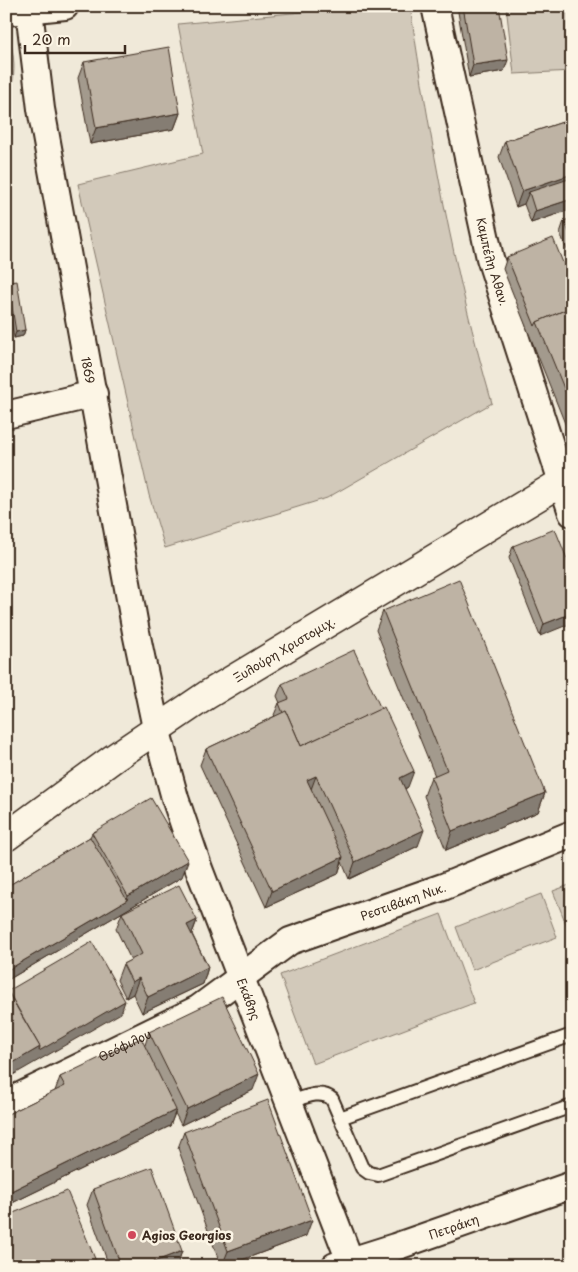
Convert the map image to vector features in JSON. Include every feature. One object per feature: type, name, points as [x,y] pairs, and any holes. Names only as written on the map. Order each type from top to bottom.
[{"type":"street","points":[[18,11],[65,6]]},
{"type":"street","name":"Καμπέλη Αθαν.","points":[[435,6],[490,258],[502,299],[567,479],[572,513]]},
{"type":"street","name":"1869","points":[[18,11],[41,109],[136,632],[156,728]]},
{"type":"street","points":[[6,415],[94,394]]},
{"type":"street","name":"Ξυλούρη Χριστομιχ.","points":[[6,837],[156,728],[270,656],[567,479]]},
{"type":"street","name":"Εκάβης","points":[[156,728],[184,826],[239,979],[290,1102],[346,1264]]},
{"type":"street","name":"Ρεστιβάκη Νικ.","points":[[239,979],[272,952],[290,941],[443,887],[572,834]]},
{"type":"street","name":"Θεόφιλου","points":[[6,1103],[198,1010],[239,979]]},
{"type":"street","name":"Πετράκη","points":[[346,1264],[572,1185]]},
{"type":"lane","points":[[340,1118],[572,1035]]},
{"type":"lane","points":[[290,1102],[322,1094],[332,1099],[362,1168],[369,1173],[378,1175],[572,1106]]},
{"type":"shaded area","points":[[365,6],[410,6],[444,206],[466,305],[492,403],[327,498],[165,548],[149,495],[78,184],[203,154],[178,24]]},
{"type":"shaded area","points":[[506,6],[572,6],[572,71],[514,74]]},
{"type":"shaded area","points":[[6,34],[13,55],[14,74],[10,90],[6,95]]},
{"type":"shaded area","points":[[572,884],[572,933],[570,934],[553,891]]},
{"type":"shaded area","points":[[541,894],[557,937],[472,970],[456,927]]},
{"type":"shaded area","points":[[441,914],[474,1003],[313,1064],[280,975]]},
{"type":"building","points":[[463,6],[499,6],[508,60],[473,65]]},
{"type":"building","points":[[169,47],[180,113],[96,128],[84,62]]},
{"type":"building","points":[[572,119],[572,174],[522,191],[505,141]]},
{"type":"building","points":[[572,178],[572,199],[535,211],[529,192]]},
{"type":"building","points":[[572,218],[572,239],[564,221]]},
{"type":"building","points":[[553,238],[572,285],[572,307],[537,322],[535,326],[507,257]]},
{"type":"building","points":[[17,281],[25,330],[16,332],[8,282]]},
{"type":"building","points":[[572,307],[572,408],[537,322]]},
{"type":"building","points":[[555,529],[572,571],[572,613],[544,624],[513,546]]},
{"type":"building","points":[[459,579],[545,793],[452,831],[431,777],[447,770],[383,611]]},
{"type":"building","points":[[354,650],[381,709],[301,746],[286,711],[283,713],[279,703],[289,699],[282,684]]},
{"type":"building","points":[[384,707],[414,771],[400,778],[424,830],[355,862],[316,776],[307,780],[343,857],[272,891],[206,749],[286,711],[301,746]]},
{"type":"building","points":[[151,798],[188,861],[128,896],[92,833]]},
{"type":"building","points":[[90,837],[127,900],[6,971],[6,887]]},
{"type":"building","points":[[179,885],[197,920],[187,925],[208,967],[148,997],[139,978],[132,982],[123,964],[142,954],[122,913]]},
{"type":"building","points":[[92,942],[125,1001],[39,1051],[40,1047],[8,991]]},
{"type":"building","points":[[6,989],[40,1047],[6,1067]]},
{"type":"building","points":[[222,997],[259,1074],[187,1109],[149,1032]]},
{"type":"building","points":[[141,1038],[176,1110],[7,1193],[6,1115],[65,1086],[60,1077]]},
{"type":"building","points":[[268,1100],[312,1220],[228,1251],[184,1132]]},
{"type":"building","name":"Agios Georgios","points":[[152,1167],[182,1251],[143,1266],[121,1266],[93,1189]]},
{"type":"building","points":[[67,1191],[98,1266],[6,1266],[6,1216]]},
{"type":"place","name":"Agios Georgios","points":[[132,1235]]}]
